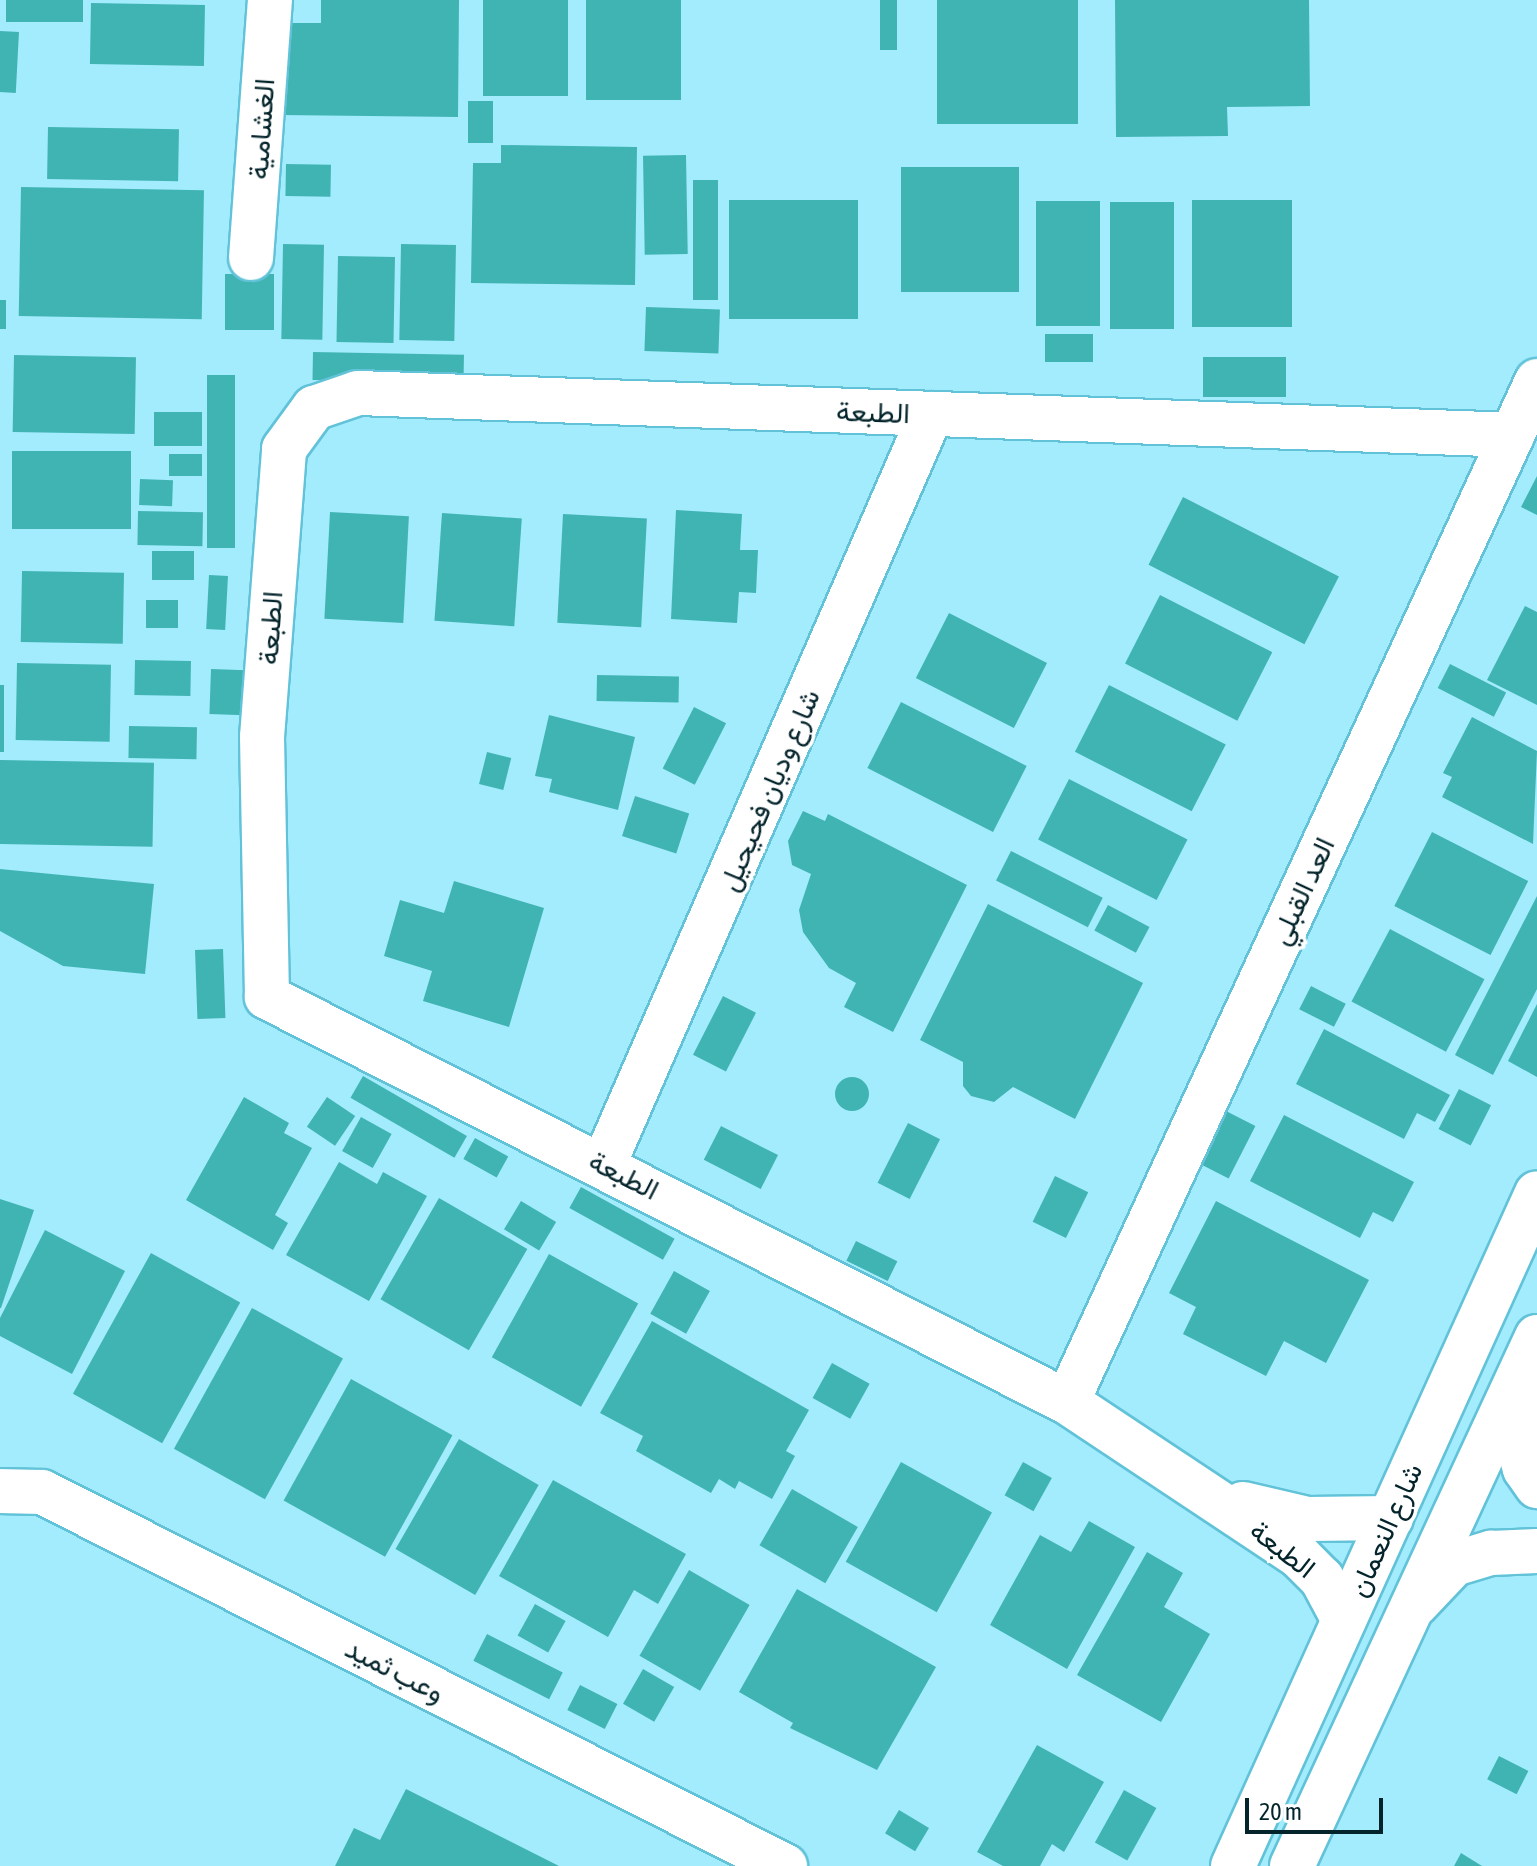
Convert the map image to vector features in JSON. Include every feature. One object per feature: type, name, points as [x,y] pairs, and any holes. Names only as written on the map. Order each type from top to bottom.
[{"type":"street","name":"الغشامية","points":[[251,258],[270,0]]},
{"type":"street","name":"العد القبلي","points":[[1067,1402],[1537,381]]},
{"type":"street","name":"الطبعة","points":[[1344,1620],[1322,1579],[1299,1556],[1067,1402],[604,1164],[267,997],[262,737],[284,449],[314,408],[358,393],[1512,435]]},
{"type":"street","name":"شارع وديان فحيحيل","points":[[604,1164],[931,414]]},
{"type":"street","name":"شارع النعمان","points":[[1233,1866],[1537,1193]]},
{"type":"street","name":"شارع النعمان","points":[[1292,1866],[1537,1337]]},
{"type":"street","points":[[1519,1377],[1517,1441],[1537,1486]]},
{"type":"street","name":"وعب ثميد","points":[[0,1491],[42,1492],[785,1866]]},
{"type":"street","name":"الطبعة","points":[[1205,1494],[1308,1519],[1391,1518]]},
{"type":"street","points":[[1405,1618],[1454,1564],[1491,1553],[1537,1551]]},
{"type":"building","points":[[6,0],[83,0],[83,22],[6,22]]},
{"type":"building","points":[[321,0],[459,0],[458,117],[280,115],[281,23],[321,23]]},
{"type":"building","points":[[483,0],[568,0],[568,96],[483,96]]},
{"type":"building","points":[[586,0],[681,0],[681,100],[586,100]]},
{"type":"building","points":[[880,0],[897,0],[897,50],[880,50]]},
{"type":"building","points":[[937,0],[1078,0],[1078,124],[937,124]]},
{"type":"building","points":[[1115,0],[1309,0],[1310,106],[1227,107],[1228,136],[1116,137]]},
{"type":"building","points":[[91,3],[205,5],[204,66],[90,64]]},
{"type":"building","points":[[0,31],[19,32],[16,93],[0,92]]},
{"type":"building","points":[[468,101],[493,101],[493,143],[468,143]]},
{"type":"building","points":[[48,127],[179,129],[178,181],[47,179]]},
{"type":"building","points":[[501,145],[637,147],[635,285],[471,283],[473,163],[501,163]]},
{"type":"building","points":[[686,155],[688,254],[645,255],[643,156]]},
{"type":"building","points":[[286,164],[331,165],[330,197],[285,196]]},
{"type":"building","points":[[901,167],[1019,167],[1019,292],[901,292]]},
{"type":"building","points":[[693,180],[718,180],[718,300],[693,300]]},
{"type":"building","points":[[21,187],[204,190],[202,319],[19,316]]},
{"type":"building","points":[[729,200],[858,200],[858,319],[729,319]]},
{"type":"building","points":[[1192,200],[1292,200],[1292,327],[1192,327]]},
{"type":"building","points":[[1036,201],[1100,201],[1100,326],[1036,326]]},
{"type":"building","points":[[1110,202],[1174,202],[1174,329],[1110,329]]},
{"type":"building","points":[[283,244],[324,245],[322,340],[281,339]]},
{"type":"building","points":[[401,244],[456,245],[454,341],[399,340]]},
{"type":"building","points":[[338,256],[395,257],[393,343],[336,342]]},
{"type":"building","points":[[225,274],[274,274],[274,330],[225,330]]},
{"type":"building","points":[[0,300],[6,300],[6,329],[0,329]]},
{"type":"building","points":[[646,307],[720,310],[718,354],[644,351]]},
{"type":"building","points":[[1045,334],[1093,334],[1093,362],[1045,362]]},
{"type":"building","points":[[313,352],[464,355],[463,383],[313,380]]},
{"type":"building","points":[[14,355],[136,357],[135,434],[13,432]]},
{"type":"building","points":[[1203,357],[1286,357],[1286,397],[1203,397]]},
{"type":"building","points":[[207,375],[235,375],[235,548],[207,548]]},
{"type":"building","points":[[154,412],[202,412],[202,446],[154,446]]},
{"type":"building","points":[[12,451],[131,451],[131,529],[12,529]]},
{"type":"building","points":[[169,454],[202,454],[202,476],[169,476]]},
{"type":"building","points":[[1537,476],[1537,515],[1521,507]]},
{"type":"building","points":[[140,479],[173,480],[172,506],[139,505]]},
{"type":"building","points":[[1183,497],[1339,576],[1304,644],[1148,565]]},
{"type":"building","points":[[676,510],[742,514],[740,550],[758,550],[756,593],[739,592],[737,623],[671,619]]},
{"type":"building","points":[[138,511],[203,512],[202,546],[137,545]]},
{"type":"building","points":[[330,512],[409,516],[403,623],[324,619]]},
{"type":"building","points":[[442,513],[522,519],[514,626],[434,621]]},
{"type":"building","points":[[563,514],[647,518],[641,627],[557,623]]},
{"type":"building","points":[[152,551],[194,551],[194,580],[152,580]]},
{"type":"building","points":[[22,571],[124,573],[123,644],[21,642]]},
{"type":"building","points":[[209,575],[228,576],[225,630],[206,629]]},
{"type":"building","points":[[1160,595],[1272,652],[1237,721],[1125,664]]},
{"type":"building","points":[[146,600],[178,600],[178,628],[146,628]]},
{"type":"building","points":[[1525,606],[1537,612],[1537,705],[1487,680]]},
{"type":"building","points":[[949,613],[1047,663],[1014,728],[916,678]]},
{"type":"building","points":[[135,660],[191,661],[190,696],[134,695]]},
{"type":"building","points":[[17,663],[111,665],[110,742],[16,740]]},
{"type":"building","points":[[1450,664],[1506,693],[1494,717],[1438,688]]},
{"type":"building","points":[[211,669],[246,670],[244,715],[209,714]]},
{"type":"building","points":[[597,675],[679,676],[679,702],[597,701]]},
{"type":"building","points":[[0,685],[4,685],[4,752],[0,752]]},
{"type":"building","points":[[1109,685],[1226,744],[1192,811],[1075,752]]},
{"type":"building","points":[[901,702],[1027,766],[993,832],[867,768]]},
{"type":"building","points":[[694,707],[726,723],[695,785],[663,768]]},
{"type":"building","points":[[549,715],[635,737],[618,810],[549,792],[552,779],[535,776]]},
{"type":"building","points":[[1472,717],[1537,751],[1533,844],[1442,797],[1452,777],[1443,773]]},
{"type":"building","points":[[129,726],[197,727],[196,759],[128,758]]},
{"type":"building","points":[[487,752],[511,758],[503,790],[479,784]]},
{"type":"building","points":[[0,760],[154,763],[153,847],[0,844]]},
{"type":"building","points":[[1069,779],[1188,839],[1157,900],[1038,840]]},
{"type":"building","points":[[635,796],[689,814],[676,854],[622,836]]},
{"type":"building","points":[[803,811],[825,821],[828,814],[967,885],[893,1032],[844,1007],[856,983],[829,968],[803,932],[799,910],[811,874],[792,865],[788,841]]},
{"type":"building","points":[[1432,832],[1528,881],[1491,955],[1394,906]]},
{"type":"building","points":[[1011,851],[1103,898],[1088,927],[996,880]]},
{"type":"building","points":[[0,869],[154,884],[145,974],[63,966],[0,931]]},
{"type":"building","points":[[454,881],[544,908],[509,1027],[423,1001],[432,971],[384,956],[400,900],[444,913]]},
{"type":"building","points":[[1537,896],[1537,989],[1493,1075],[1455,1055]]},
{"type":"building","points":[[988,904],[1143,983],[1075,1119],[1013,1087],[994,1102],[971,1096],[963,1086],[963,1062],[920,1040]]},
{"type":"building","points":[[1108,905],[1149,927],[1136,953],[1094,931]]},
{"type":"building","points":[[1390,929],[1484,979],[1446,1052],[1352,1001]]},
{"type":"building","points":[[223,949],[225,1018],[197,1019],[195,950]]},
{"type":"building","points":[[1311,986],[1346,1004],[1334,1027],[1299,1009]]},
{"type":"building","points":[[723,996],[756,1013],[726,1072],[693,1055]]},
{"type":"building","points":[[1537,1004],[1537,1077],[1508,1061]]},
{"type":"building","points":[[1324,1029],[1450,1095],[1435,1122],[1417,1113],[1404,1139],[1296,1084]]},
{"type":"building","points":[[363,1076],[467,1136],[454,1158],[351,1098]]},
{"type":"building","points":[[852,1077],[864,1082],[869,1094],[864,1106],[852,1111],[840,1106],[835,1094],[840,1082]]},
{"type":"building","points":[[1459,1089],[1491,1105],[1471,1145],[1439,1129]]},
{"type":"building","points":[[244,1097],[289,1123],[284,1133],[312,1148],[275,1215],[288,1223],[273,1250],[186,1200]]},
{"type":"building","points":[[327,1097],[355,1116],[335,1146],[307,1127]]},
{"type":"building","points":[[1226,1111],[1255,1126],[1229,1179],[1199,1164]]},
{"type":"building","points":[[1284,1115],[1414,1182],[1393,1222],[1373,1212],[1360,1238],[1250,1181]]},
{"type":"building","points":[[361,1117],[392,1134],[373,1168],[342,1151]]},
{"type":"building","points":[[908,1123],[940,1139],[910,1199],[878,1183]]},
{"type":"building","points":[[721,1126],[778,1155],[761,1189],[704,1160]]},
{"type":"building","points":[[475,1138],[508,1156],[497,1177],[463,1159]]},
{"type":"building","points":[[339,1162],[377,1184],[383,1172],[427,1196],[369,1301],[286,1255]]},
{"type":"building","points":[[1055,1176],[1088,1192],[1066,1238],[1033,1222]]},
{"type":"building","points":[[581,1187],[675,1239],[663,1260],[569,1208]]},
{"type":"building","points":[[439,1198],[527,1249],[469,1350],[380,1299]]},
{"type":"building","points":[[0,1199],[34,1210],[1,1308],[0,1308]]},
{"type":"building","points":[[521,1201],[556,1222],[539,1250],[504,1229]]},
{"type":"building","points":[[1216,1201],[1369,1280],[1326,1363],[1284,1341],[1266,1376],[1183,1334],[1196,1307],[1169,1293]]},
{"type":"building","points":[[45,1230],[125,1271],[72,1374],[0,1336],[0,1318]]},
{"type":"building","points":[[856,1241],[897,1261],[888,1281],[846,1261]]},
{"type":"building","points":[[151,1253],[240,1302],[162,1443],[73,1394]]},
{"type":"building","points":[[549,1254],[638,1303],[581,1407],[492,1357]]},
{"type":"building","points":[[674,1271],[710,1291],[686,1334],[650,1314]]},
{"type":"building","points":[[252,1308],[343,1358],[265,1499],[174,1449]]},
{"type":"building","points":[[652,1321],[809,1410],[786,1451],[795,1456],[772,1499],[739,1481],[735,1489],[719,1479],[711,1493],[636,1451],[643,1436],[600,1413]]},
{"type":"building","points":[[832,1363],[870,1384],[850,1419],[813,1398]]},
{"type":"building","points":[[351,1379],[452,1435],[385,1557],[284,1501]]},
{"type":"building","points":[[459,1439],[539,1485],[475,1595],[396,1549]]},
{"type":"building","points":[[901,1462],[992,1512],[937,1612],[846,1562]]},
{"type":"building","points":[[1023,1462],[1052,1478],[1033,1511],[1005,1495]]},
{"type":"building","points":[[553,1480],[686,1554],[658,1604],[634,1590],[608,1637],[499,1576]]},
{"type":"building","points":[[792,1489],[858,1527],[825,1583],[760,1545]]},
{"type":"building","points":[[1089,1521],[1135,1547],[1067,1669],[990,1625],[1040,1535],[1071,1552]]},
{"type":"building","points":[[1147,1552],[1183,1573],[1164,1607],[1210,1634],[1161,1722],[1077,1675]]},
{"type":"building","points":[[689,1570],[750,1605],[700,1691],[640,1656]]},
{"type":"building","points":[[797,1589],[936,1667],[877,1770],[790,1728],[793,1723],[739,1692]]},
{"type":"building","points":[[535,1604],[566,1621],[548,1652],[518,1635]]},
{"type":"building","points":[[487,1634],[563,1673],[549,1699],[473,1661]]},
{"type":"building","points":[[643,1669],[674,1687],[654,1722],[623,1704]]},
{"type":"building","points":[[580,1685],[617,1704],[605,1729],[567,1710]]},
{"type":"building","points":[[1037,1745],[1104,1782],[1064,1852],[1052,1844],[1040,1866],[1003,1866],[977,1852]]},
{"type":"building","points":[[1499,1756],[1528,1771],[1517,1794],[1487,1779]]},
{"type":"building","points":[[406,1789],[559,1866],[335,1866],[354,1828],[380,1840]]},
{"type":"building","points":[[1124,1790],[1156,1808],[1127,1860],[1095,1842]]},
{"type":"building","points":[[899,1810],[929,1828],[915,1851],[885,1833]]},
{"type":"building","points":[[1461,1853],[1482,1866],[1454,1866]]}]
